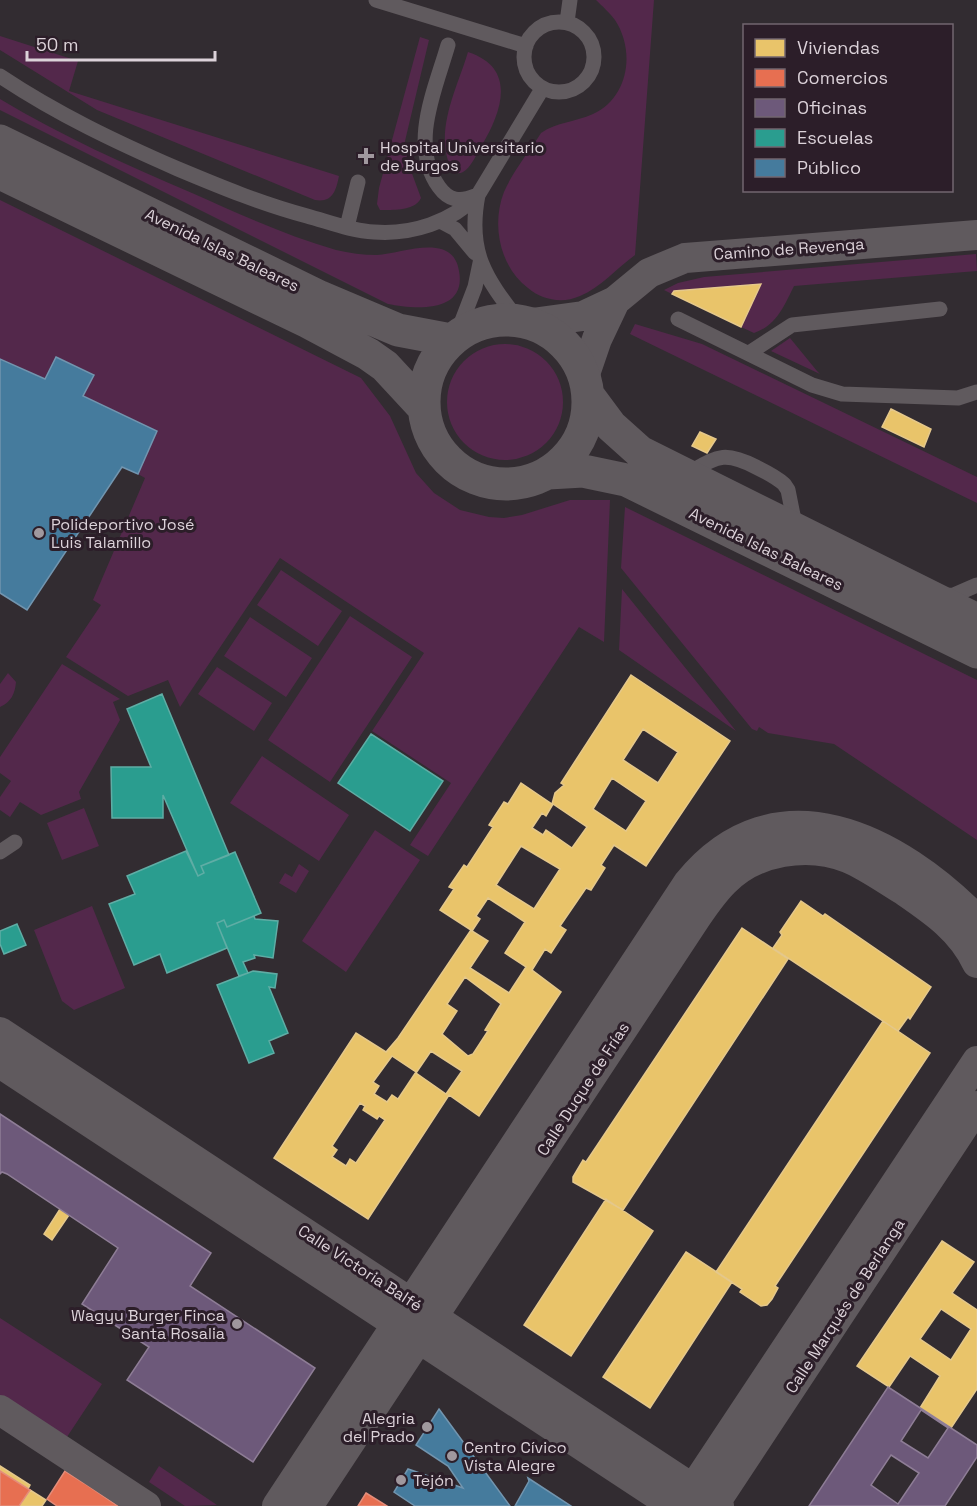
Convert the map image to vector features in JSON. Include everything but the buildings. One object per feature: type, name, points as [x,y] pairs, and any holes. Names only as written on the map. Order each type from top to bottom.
[{"type":"main road","name":"Avenida Islas Baleares","points":[[0,141],[320,297],[398,330],[454,337]]},
{"type":"main road","name":"Avenida Islas Baleares","points":[[0,173],[308,322],[368,354],[385,366],[423,407]]},
{"type":"main road","points":[[492,320],[525,322],[564,343],[575,357],[586,386],[588,410],[579,440],[571,453],[548,473],[526,482],[500,484],[476,479],[456,468],[439,451],[428,430],[423,407],[424,388],[429,370],[438,353],[454,337],[492,320]]},
{"type":"main road","name":"Avenida Islas Baleares","points":[[586,386],[610,426],[640,452],[684,476],[977,620]]},
{"type":"main road","name":"Avenida Islas Baleares","points":[[548,473],[583,471],[626,480],[977,652]]},
{"type":"street","name":"Camino de Revenga","points":[[525,322],[583,316],[615,301],[649,273],[685,258],[977,235]]},
{"type":"street","name":"Camino de Revenga","points":[[586,386],[597,339],[615,301]]},
{"type":"street","name":"Calle Duque de Frías","points":[[277,1506],[415,1319],[710,897],[726,880],[758,859],[785,852],[811,838],[790,825],[752,835],[723,849],[699,870],[438,1262],[414,1279],[415,1319],[393,1378],[308,1506]]},
{"type":"street","points":[[811,838],[853,834],[895,855],[949,893],[977,920]]},
{"type":"street","points":[[811,838],[921,902],[959,934],[977,963]]},
{"type":"street","name":"Calle Victoria Balfé","points":[[0,1032],[415,1319]]},
{"type":"street","name":"Calle Marqués de Berlanga","points":[[696,1499],[718,1451],[977,1061]]},
{"type":"street","name":"Calle Victoria Balfé","points":[[0,1063],[415,1319],[696,1499]]},
{"type":"street","name":"Calle Marqués de Berlanga","points":[[696,1499],[977,1106]]},
{"type":"street","points":[[0,1410],[146,1506]]},
{"type":"lane","points":[[376,0],[526,46]]},
{"type":"lane","points":[[567,22],[570,0]]},
{"type":"lane","points":[[567,22],[578,27],[593,46],[595,58],[593,70],[577,89],[553,93],[542,89],[528,75],[524,55],[531,36],[546,24],[567,22]]},
{"type":"lane","points":[[448,45],[427,122],[425,155],[434,179],[446,196],[456,200],[478,195]]},
{"type":"lane","points":[[0,76],[62,116],[111,140],[258,202],[348,227],[386,232],[440,221],[461,211],[478,195],[542,89]]},
{"type":"lane","points":[[348,227],[358,182]]},
{"type":"lane","points":[[478,195],[474,229],[479,259],[489,283],[525,322]]},
{"type":"lane","points":[[440,221],[455,229],[479,259],[475,287],[454,337]]},
{"type":"lane","points":[[750,353],[792,325],[940,309]]},
{"type":"lane","points":[[678,319],[812,385],[842,394],[958,398],[977,392]]},
{"type":"lane","points":[[930,597],[954,595],[977,585]]},
{"type":"lane","points":[[0,852],[15,842]]},
{"type":"shaded area","points":[[596,0],[654,0],[635,255],[587,292],[566,300],[552,300],[528,288],[511,269],[501,244],[498,218],[504,192],[541,133],[593,114],[605,107],[621,86],[626,60],[622,33],[613,17]]},
{"type":"shaded area","points":[[0,36],[78,61],[69,91],[339,176],[335,191],[326,199],[315,200],[97,110],[0,50]]},
{"type":"shaded area","points":[[420,37],[429,40],[405,141],[407,160],[421,198],[409,208],[380,210],[377,204],[379,188]]},
{"type":"shaded area","points":[[468,52],[483,59],[494,68],[501,92],[499,105],[489,132],[469,167],[458,173],[453,172],[447,157],[446,127],[448,112]]},
{"type":"shaded area","points":[[0,99],[70,138],[119,161],[245,217],[318,244],[367,255],[425,248],[447,251],[455,259],[459,271],[459,285],[455,295],[447,302],[436,306],[411,307],[388,304],[0,110]]},
{"type":"shaded area","points":[[0,200],[361,378],[390,416],[416,473],[434,493],[460,510],[504,518],[522,515],[570,500],[610,500],[604,642],[579,627],[428,856],[410,845],[451,783],[372,731],[424,653],[280,558],[180,707],[168,680],[128,696],[66,657],[101,605],[93,600],[145,478],[138,474],[157,431],[83,396],[93,374],[56,357],[45,379],[0,359]]},
{"type":"shaded area","points":[[976,254],[977,271],[794,286],[774,320],[762,330],[754,333],[741,327],[760,284],[674,291],[672,294],[664,290],[678,283],[704,277]]},
{"type":"shaded area","points":[[635,324],[702,344],[977,477],[977,503],[630,334]]},
{"type":"shaded area","points":[[790,338],[817,371],[820,374],[771,351]]},
{"type":"shaded area","points":[[505,344],[527,349],[546,361],[558,380],[563,402],[558,424],[546,443],[527,455],[505,460],[483,455],[464,443],[452,424],[447,402],[452,380],[464,361],[483,349]]},
{"type":"shaded area","points":[[625,507],[977,680],[977,840],[834,744],[768,733],[759,727],[757,731],[752,729],[621,568]]},
{"type":"shaded area","points":[[281,570],[342,611],[318,646],[257,605]]},
{"type":"shaded area","points":[[622,589],[736,731],[619,650]]},
{"type":"shaded area","points":[[350,616],[412,657],[330,782],[268,740]]},
{"type":"shaded area","points":[[250,617],[312,658],[286,697],[224,656]]},
{"type":"shaded area","points":[[62,664],[120,699],[113,702],[120,720],[79,792],[81,799],[41,815],[20,802],[10,817],[0,810],[0,797],[11,781],[0,773],[0,757]]},
{"type":"shaded area","points":[[217,667],[272,703],[254,731],[198,694]]},
{"type":"shaded area","points":[[8,673],[16,682],[15,690],[10,700],[0,707],[0,684]]},
{"type":"shaded area","points":[[262,756],[349,815],[319,861],[230,803]]},
{"type":"shaded area","points":[[84,808],[99,846],[62,860],[47,823]]},
{"type":"shaded area","points":[[375,830],[420,860],[346,972],[302,941]]},
{"type":"shaded area","points":[[299,864],[309,871],[296,893],[279,883],[285,873],[292,877]]},
{"type":"shaded area","points":[[92,906],[125,988],[74,1010],[62,1001],[34,930]]},
{"type":"shaded area","points":[[0,1318],[102,1384],[61,1446],[0,1406]]},
{"type":"shaded area","points":[[159,1466],[217,1505],[185,1506],[149,1482]]},
{"type":"place","name":"Hospital Universitario de Burgos","points":[[366,156]]},
{"type":"place","name":"Polideportivo José Luis Talamillo","points":[[39,533]]},
{"type":"place","name":"Wagyu Burger Finca Santa Rosalia","points":[[237,1324]]},
{"type":"place","name":"Alegria del Prado","points":[[427,1427]]},
{"type":"place","name":"Centro Cívico Vista Alegre","points":[[452,1456]]},
{"type":"place","name":"Tejón","points":[[401,1480]]}]
